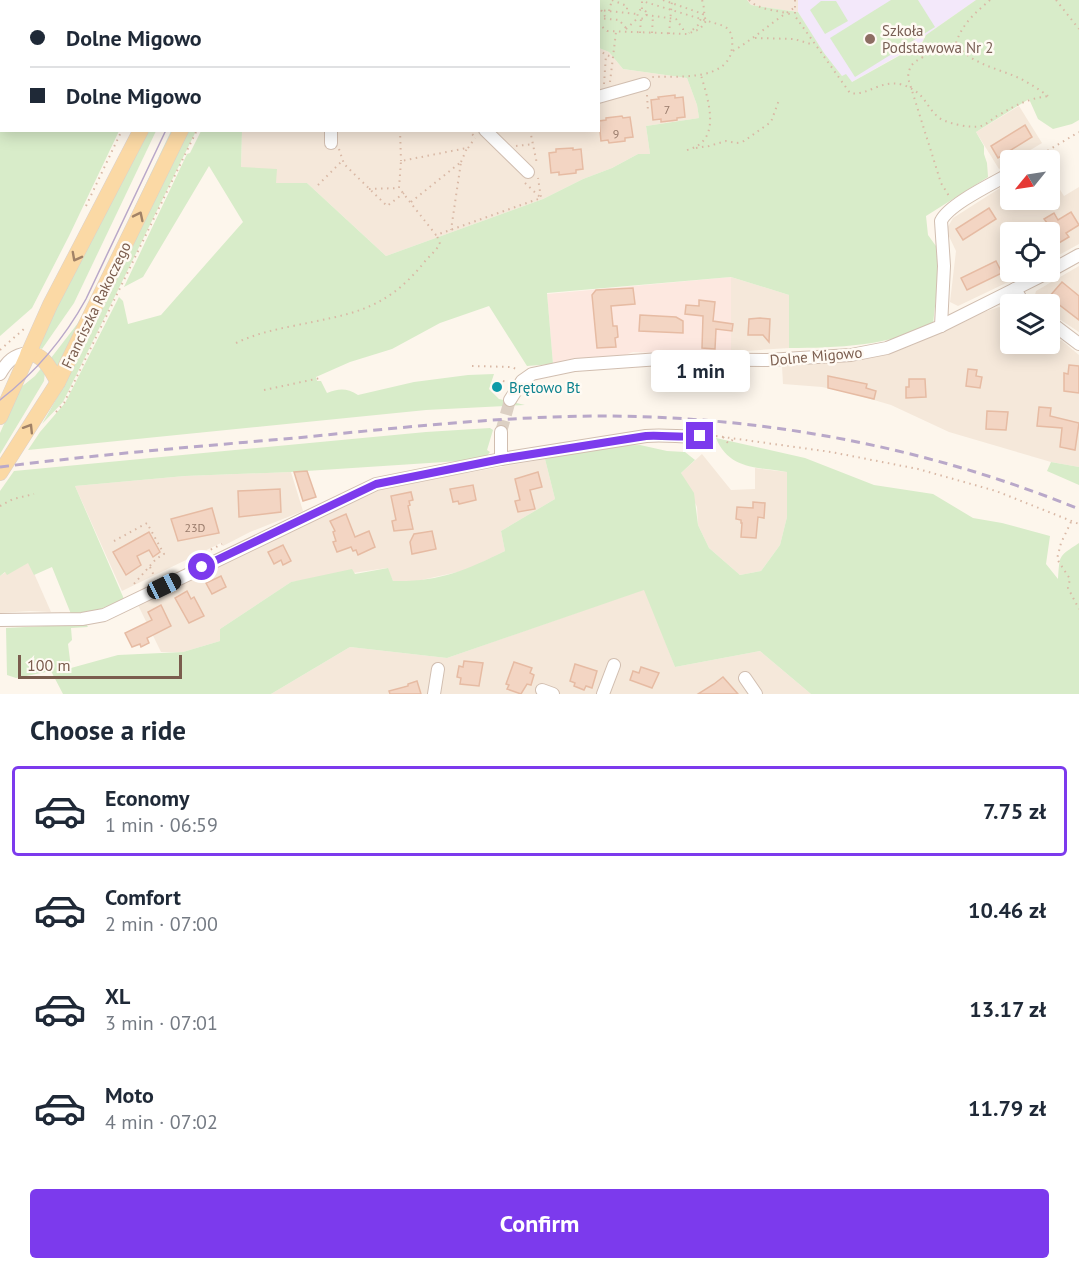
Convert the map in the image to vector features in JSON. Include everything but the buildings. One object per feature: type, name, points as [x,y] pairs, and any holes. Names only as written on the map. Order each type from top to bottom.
[{"type":"main road","points":[[0,417],[50,305],[140,132]]},
{"type":"main road","name":"Franciszka Rakoczego","points":[[0,473],[58,382],[180,132]]},
{"type":"main road","points":[[28,353],[38,354],[58,382]]},
{"type":"street","points":[[604,94],[644,84]]},
{"type":"street","points":[[480,134],[535,171]]},
{"type":"street","points":[[941,326],[944,266],[941,220],[944,214],[1000,180]]},
{"type":"street","name":"Dolne Migowo","points":[[1060,265],[1079,255]]},
{"type":"street","name":"Dolne Migowo","points":[[527,377],[542,371],[612,361],[767,360],[851,355],[887,348],[941,326],[1028,282]]},
{"type":"street","points":[[1015,289],[1018,294]]},
{"type":"street","points":[[1060,330],[1079,344]]},
{"type":"street","points":[[0,374],[9,360],[17,355],[28,353]]},
{"type":"street","points":[[510,400],[518,386],[527,377]]},
{"type":"street","points":[[501,432],[501,459]]},
{"type":"street","points":[[0,620],[82,619],[104,615],[376,484],[501,459],[646,436],[661,435],[683,438],[703,436]]},
{"type":"street","points":[[603,694],[614,665]]},
{"type":"street","points":[[434,694],[438,669]]},
{"type":"street","points":[[745,678],[756,694]]},
{"type":"path","points":[[609,11],[612,0],[627,6]]},
{"type":"path","points":[[640,33],[639,10],[642,9],[642,0],[728,28],[732,38],[730,58],[721,68],[701,74],[647,78],[644,84],[648,111]]},
{"type":"path","points":[[663,0],[703,14],[706,21]]},
{"type":"path","points":[[685,34],[698,26],[704,8],[702,0]]},
{"type":"path","points":[[749,0],[764,8],[795,16]]},
{"type":"path","points":[[795,0],[795,16],[850,93],[861,93],[878,85],[892,83],[910,87],[925,97],[938,118],[967,127],[981,126],[1029,98],[1048,96],[1022,80],[970,57],[956,43],[961,31],[974,14],[990,0]]},
{"type":"path","points":[[1056,0],[1079,29]]},
{"type":"path","points":[[669,34],[671,2]]},
{"type":"path","points":[[627,13],[627,6],[630,3]]},
{"type":"path","points":[[732,51],[754,38],[794,8]]},
{"type":"path","points":[[642,9],[645,10],[646,15]]},
{"type":"path","points":[[600,10],[627,13],[639,17]]},
{"type":"path","points":[[600,10],[606,18]]},
{"type":"path","points":[[620,12],[619,20],[626,30]]},
{"type":"path","points":[[652,33],[653,15]]},
{"type":"path","points":[[626,30],[639,17],[653,15],[670,18],[680,23],[685,34]]},
{"type":"path","points":[[600,18],[619,20]]},
{"type":"path","points":[[600,25],[607,31],[616,32],[626,30],[640,33],[685,34],[700,29],[706,21]]},
{"type":"path","points":[[604,94],[613,57],[616,32]]},
{"type":"path","points":[[754,38],[794,39],[814,45]]},
{"type":"path","points":[[600,51],[606,56],[613,57]]},
{"type":"path","points":[[604,94],[606,56]]},
{"type":"path","points":[[923,57],[913,62],[909,68],[908,78],[941,183],[956,206]]},
{"type":"path","points":[[696,148],[711,125],[711,112],[701,74]]},
{"type":"path","points":[[687,150],[726,141],[744,141],[771,122],[779,100]]},
{"type":"path","points":[[81,215],[121,132]]},
{"type":"path","points":[[399,188],[400,132]]},
{"type":"path","points":[[436,235],[541,198],[531,132]]},
{"type":"path","points":[[1049,150],[1079,132]]},
{"type":"path","points":[[451,230],[461,162],[467,148],[480,134]]},
{"type":"path","points":[[331,137],[343,160],[387,206],[404,193]]},
{"type":"path","points":[[510,147],[534,144]]},
{"type":"path","points":[[401,161],[467,148]]},
{"type":"path","points":[[318,185],[343,160]]},
{"type":"path","points":[[411,202],[461,162]]},
{"type":"path","points":[[237,343],[263,332],[338,318],[371,306],[401,288],[416,274],[440,244],[436,235],[399,188],[369,189]]},
{"type":"path","points":[[472,366],[512,366],[527,377]]},
{"type":"path","points":[[264,390],[320,378]]},
{"type":"path","points":[[723,437],[728,443],[734,438]]},
{"type":"path","points":[[728,438],[831,452],[958,479],[996,491],[1079,524]]},
{"type":"path","points":[[0,506],[13,499],[34,494]]},
{"type":"path","points":[[1071,521],[1057,558],[1070,579],[1068,588],[1079,609]]},
{"type":"path","points":[[114,541],[147,523],[164,554],[156,559],[133,585],[134,588]]},
{"type":"path","points":[[150,566],[155,578]]},
{"type":"shaded area","points":[[747,0],[798,0],[798,12],[751,5]]},
{"type":"shaded area","name":"Szkoła Podstawowa Nr 2","points":[[798,0],[976,0],[926,35],[922,42],[852,82],[842,76],[824,54],[798,12]]},
{"type":"shaded area","points":[[600,48],[609,52],[623,69],[687,78],[697,105],[699,118],[646,126],[650,154],[638,154],[543,199],[386,256],[307,183],[276,183],[241,167],[242,132],[600,132]]},
{"type":"shaded area","points":[[1019,106],[1042,143],[1030,150],[1000,150],[999,169],[976,132]]},
{"type":"shaded area","points":[[1079,187],[1079,244],[1060,254],[1060,222],[1000,222],[1000,282],[1008,282],[958,306],[950,302],[956,251],[946,230],[953,218],[1000,188],[1000,210],[1060,210],[1060,190],[1064,196]]},
{"type":"shaded area","points":[[1079,266],[1079,332],[1060,320],[1060,294],[1035,294],[1036,291],[1051,282],[1060,282],[1060,277]]},
{"type":"shaded area","points":[[731,277],[789,295],[789,348],[731,352]]},
{"type":"shaded area","points":[[731,277],[731,352],[684,354],[633,352],[620,357],[553,364],[547,294]]},
{"type":"shaded area","points":[[1000,307],[1000,354],[1060,354],[1061,340],[1079,355],[1079,467],[1051,462],[949,432],[891,405],[850,393],[822,387],[783,384],[782,366],[880,356],[913,345],[972,316]]},
{"type":"shaded area","points":[[702,454],[731,490],[755,489],[755,468],[787,472],[787,517],[780,545],[761,571],[740,575],[709,548],[698,525],[697,507],[681,473]]},
{"type":"shaded area","points":[[545,459],[555,499],[501,531],[505,551],[467,570],[417,581],[393,581],[387,568],[291,582],[220,629],[220,641],[183,652],[161,652],[138,605],[381,488]]},
{"type":"shaded area","points":[[291,472],[303,511],[250,532],[223,546],[221,543],[122,591],[75,486],[185,476]]},
{"type":"shaded area","points":[[29,562],[51,612],[0,613],[0,576]]},
{"type":"shaded area","points":[[645,589],[675,667],[760,651],[811,694],[271,694],[350,647],[447,658]]},
{"type":"green space","points":[[600,0],[747,0],[751,5],[798,12],[824,53],[842,76],[846,74],[852,82],[922,43],[926,35],[976,0],[1079,0],[1079,120],[1053,129],[1038,119],[1029,99],[976,132],[984,146],[988,177],[926,216],[928,235],[941,253],[933,324],[899,337],[844,346],[789,348],[789,295],[731,277],[547,293],[553,364],[527,366],[489,306],[440,323],[392,349],[350,362],[316,377],[317,381],[321,381],[327,393],[343,390],[358,395],[414,382],[494,374],[489,389],[499,399],[525,405],[426,410],[28,450],[65,403],[119,297],[123,301],[128,324],[161,315],[243,222],[209,166],[143,277],[124,287],[187,154],[190,153],[200,132],[242,132],[241,167],[277,169],[276,183],[307,183],[386,256],[543,199],[638,154],[650,154],[646,126],[699,118],[697,105],[687,78],[623,69],[609,52],[600,48]]},
{"type":"green space","points":[[891,0],[918,0],[935,27],[855,77],[830,38]]},
{"type":"green space","points":[[821,1],[836,1],[848,21],[825,34],[810,10]]},
{"type":"green space","points":[[0,132],[119,132],[32,308],[0,336]]},
{"type":"green space","points":[[148,132],[156,132],[74,303],[42,349],[38,347],[46,327]]},
{"type":"green space","points":[[172,132],[57,370],[51,358],[78,323]]},
{"type":"green space","points":[[188,132],[196,132],[63,402],[42,424],[66,382]]},
{"type":"green space","points":[[43,366],[44,381],[0,454],[0,433],[20,388]]},
{"type":"green space","points":[[490,428],[493,430],[487,450],[490,452],[486,457],[475,460],[291,472],[185,476],[75,486],[124,599],[98,610],[71,614],[52,567],[34,575],[28,563],[7,575],[5,572],[0,576],[0,491],[14,471]]},
{"type":"green space","points":[[716,438],[805,458],[874,485],[933,494],[973,518],[1050,536],[1046,564],[1058,579],[1061,557],[1079,543],[1079,694],[811,694],[760,651],[675,667],[644,590],[447,658],[350,647],[271,694],[63,694],[51,671],[16,678],[7,675],[6,628],[86,624],[88,627],[71,628],[72,640],[68,644],[71,668],[118,655],[183,652],[220,641],[220,629],[291,582],[352,569],[355,574],[388,568],[393,581],[424,580],[464,570],[505,551],[501,531],[555,499],[545,459],[609,446],[640,445],[685,452],[695,460],[681,473],[694,493],[698,525],[709,548],[740,575],[761,571],[780,545],[787,517],[787,472],[737,462],[728,456]]},
{"type":"green space","points":[[1051,462],[1079,467],[1079,485],[1047,471]]},
{"type":"tunnel","points":[[501,432],[510,400]]},
{"type":"tram line","points":[[0,400],[37,366],[59,341],[77,314],[165,132]]},
{"type":"railway","points":[[0,467],[115,454],[456,423],[569,416],[668,418],[728,422],[848,440],[965,469],[1079,509]]},
{"type":"place","name":"Szkoła Podstawowa Nr 2","points":[[870,39]]},
{"type":"place","name":"Brętowo Bt","points":[[497,387]]},
{"type":"route","points":[[202,567],[376,484],[501,459],[646,436],[661,435],[683,438],[700,436]]}]
